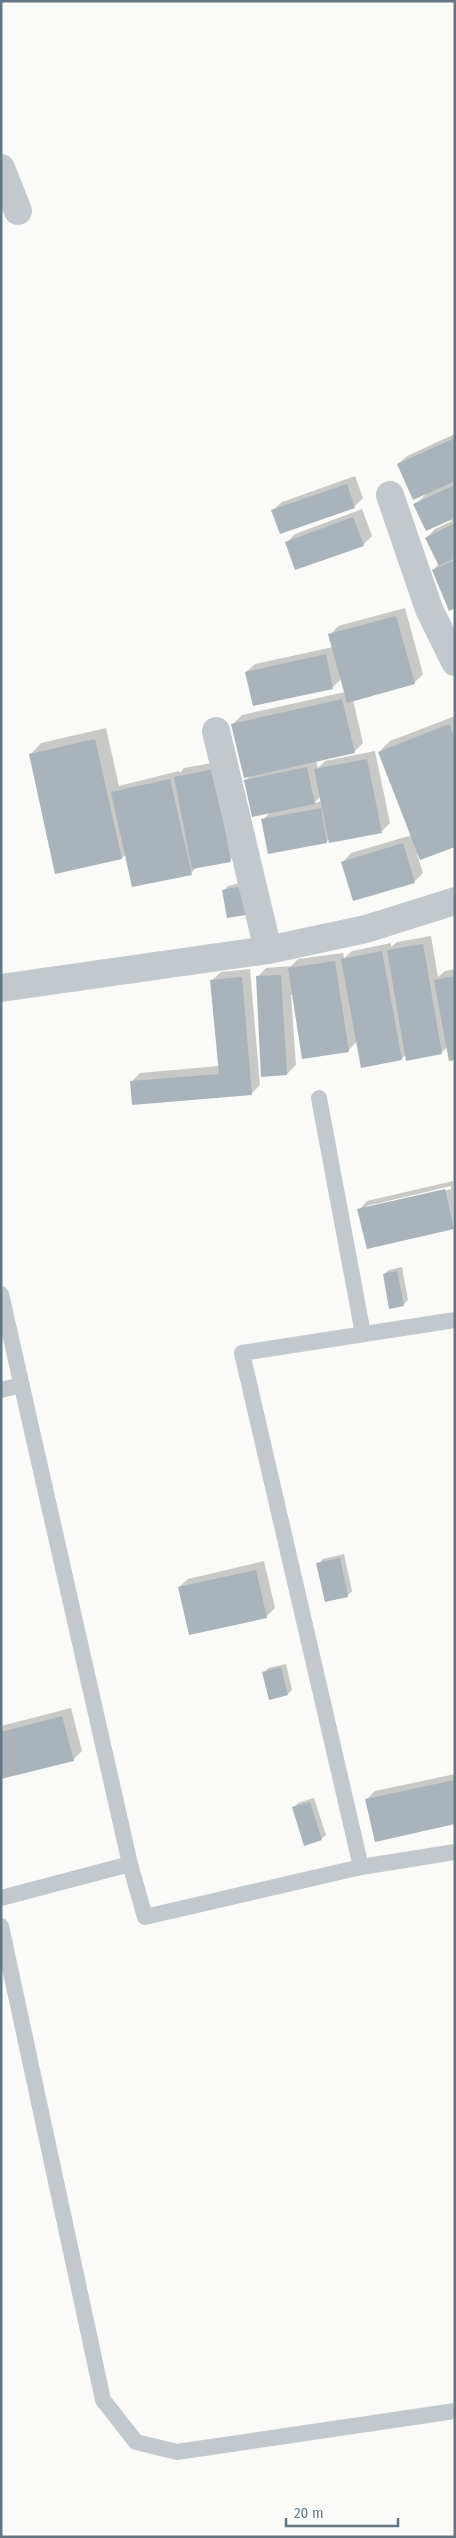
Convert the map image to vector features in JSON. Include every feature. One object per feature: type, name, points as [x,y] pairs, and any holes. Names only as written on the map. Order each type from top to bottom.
[{"type":"street","points":[[1,168],[18,211]]},
{"type":"street","points":[[390,495],[429,609],[455,662]]},
{"type":"street","points":[[216,731],[268,950]]},
{"type":"street","points":[[1,988],[268,950],[366,929],[455,901]]},
{"type":"lane","points":[[319,1098],[363,1334]]},
{"type":"lane","points":[[1,1294],[130,1864],[145,1917],[361,1867],[455,1852]]},
{"type":"lane","points":[[361,1867],[242,1353],[455,1320]]},
{"type":"lane","points":[[1,1390],[22,1385]]},
{"type":"lane","points":[[1,1898],[130,1864]]},
{"type":"lane","points":[[1,1926],[103,2400],[136,2442],[177,2452],[455,2411]]},
{"type":"building","points":[[455,438],[455,481],[413,500],[397,464]]},
{"type":"building","points":[[347,484],[355,508],[280,534],[271,510]]},
{"type":"building","points":[[455,485],[455,518],[426,531],[413,504]]},
{"type":"building","points":[[353,517],[364,546],[295,570],[285,542]]},
{"type":"building","points":[[455,523],[455,558],[439,566],[425,538]]},
{"type":"building","points":[[455,560],[455,608],[449,611],[432,570]]},
{"type":"building","points":[[396,616],[415,684],[347,703],[328,634]]},
{"type":"building","points":[[326,654],[333,689],[253,706],[245,672]]},
{"type":"building","points":[[342,699],[355,753],[244,778],[231,724]]},
{"type":"building","points":[[449,724],[455,738],[455,847],[420,860],[378,752]]},
{"type":"building","points":[[95,739],[122,859],[55,874],[29,754]]},
{"type":"building","points":[[367,759],[382,833],[329,843],[314,769]]},
{"type":"building","points":[[307,767],[315,804],[252,817],[244,780]]},
{"type":"building","points":[[214,769],[231,862],[192,869],[174,777]]},
{"type":"building","points":[[170,779],[192,875],[132,887],[111,792]]},
{"type":"building","points":[[321,808],[327,843],[268,854],[261,819]]},
{"type":"building","points":[[403,843],[415,883],[353,901],[341,862]]},
{"type":"building","points":[[240,886],[246,915],[227,918],[222,890]]},
{"type":"building","points":[[423,944],[442,1054],[406,1061],[387,950]]},
{"type":"building","points":[[382,951],[402,1060],[361,1068],[341,959]]},
{"type":"building","points":[[335,961],[349,1052],[302,1059],[288,968]]},
{"type":"building","points":[[281,975],[287,1075],[261,1077],[256,976]]},
{"type":"building","points":[[455,976],[455,1060],[449,1061],[434,980]]},
{"type":"building","points":[[242,977],[252,1095],[132,1105],[130,1081],[219,1074],[210,980]]},
{"type":"building","points":[[445,1189],[454,1229],[367,1249],[357,1209]]},
{"type":"building","points":[[397,1271],[404,1306],[389,1309],[383,1274]]},
{"type":"building","points":[[340,1558],[348,1597],[325,1602],[316,1563]]},
{"type":"building","points":[[256,1570],[267,1618],[189,1635],[178,1587]]},
{"type":"building","points":[[281,1667],[288,1695],[269,1700],[262,1672]]},
{"type":"building","points":[[62,1716],[74,1761],[1,1779],[1,1732]]},
{"type":"building","points":[[455,1780],[455,1824],[375,1842],[365,1799]]},
{"type":"building","points":[[310,1802],[322,1840],[304,1846],[292,1807]]}]
